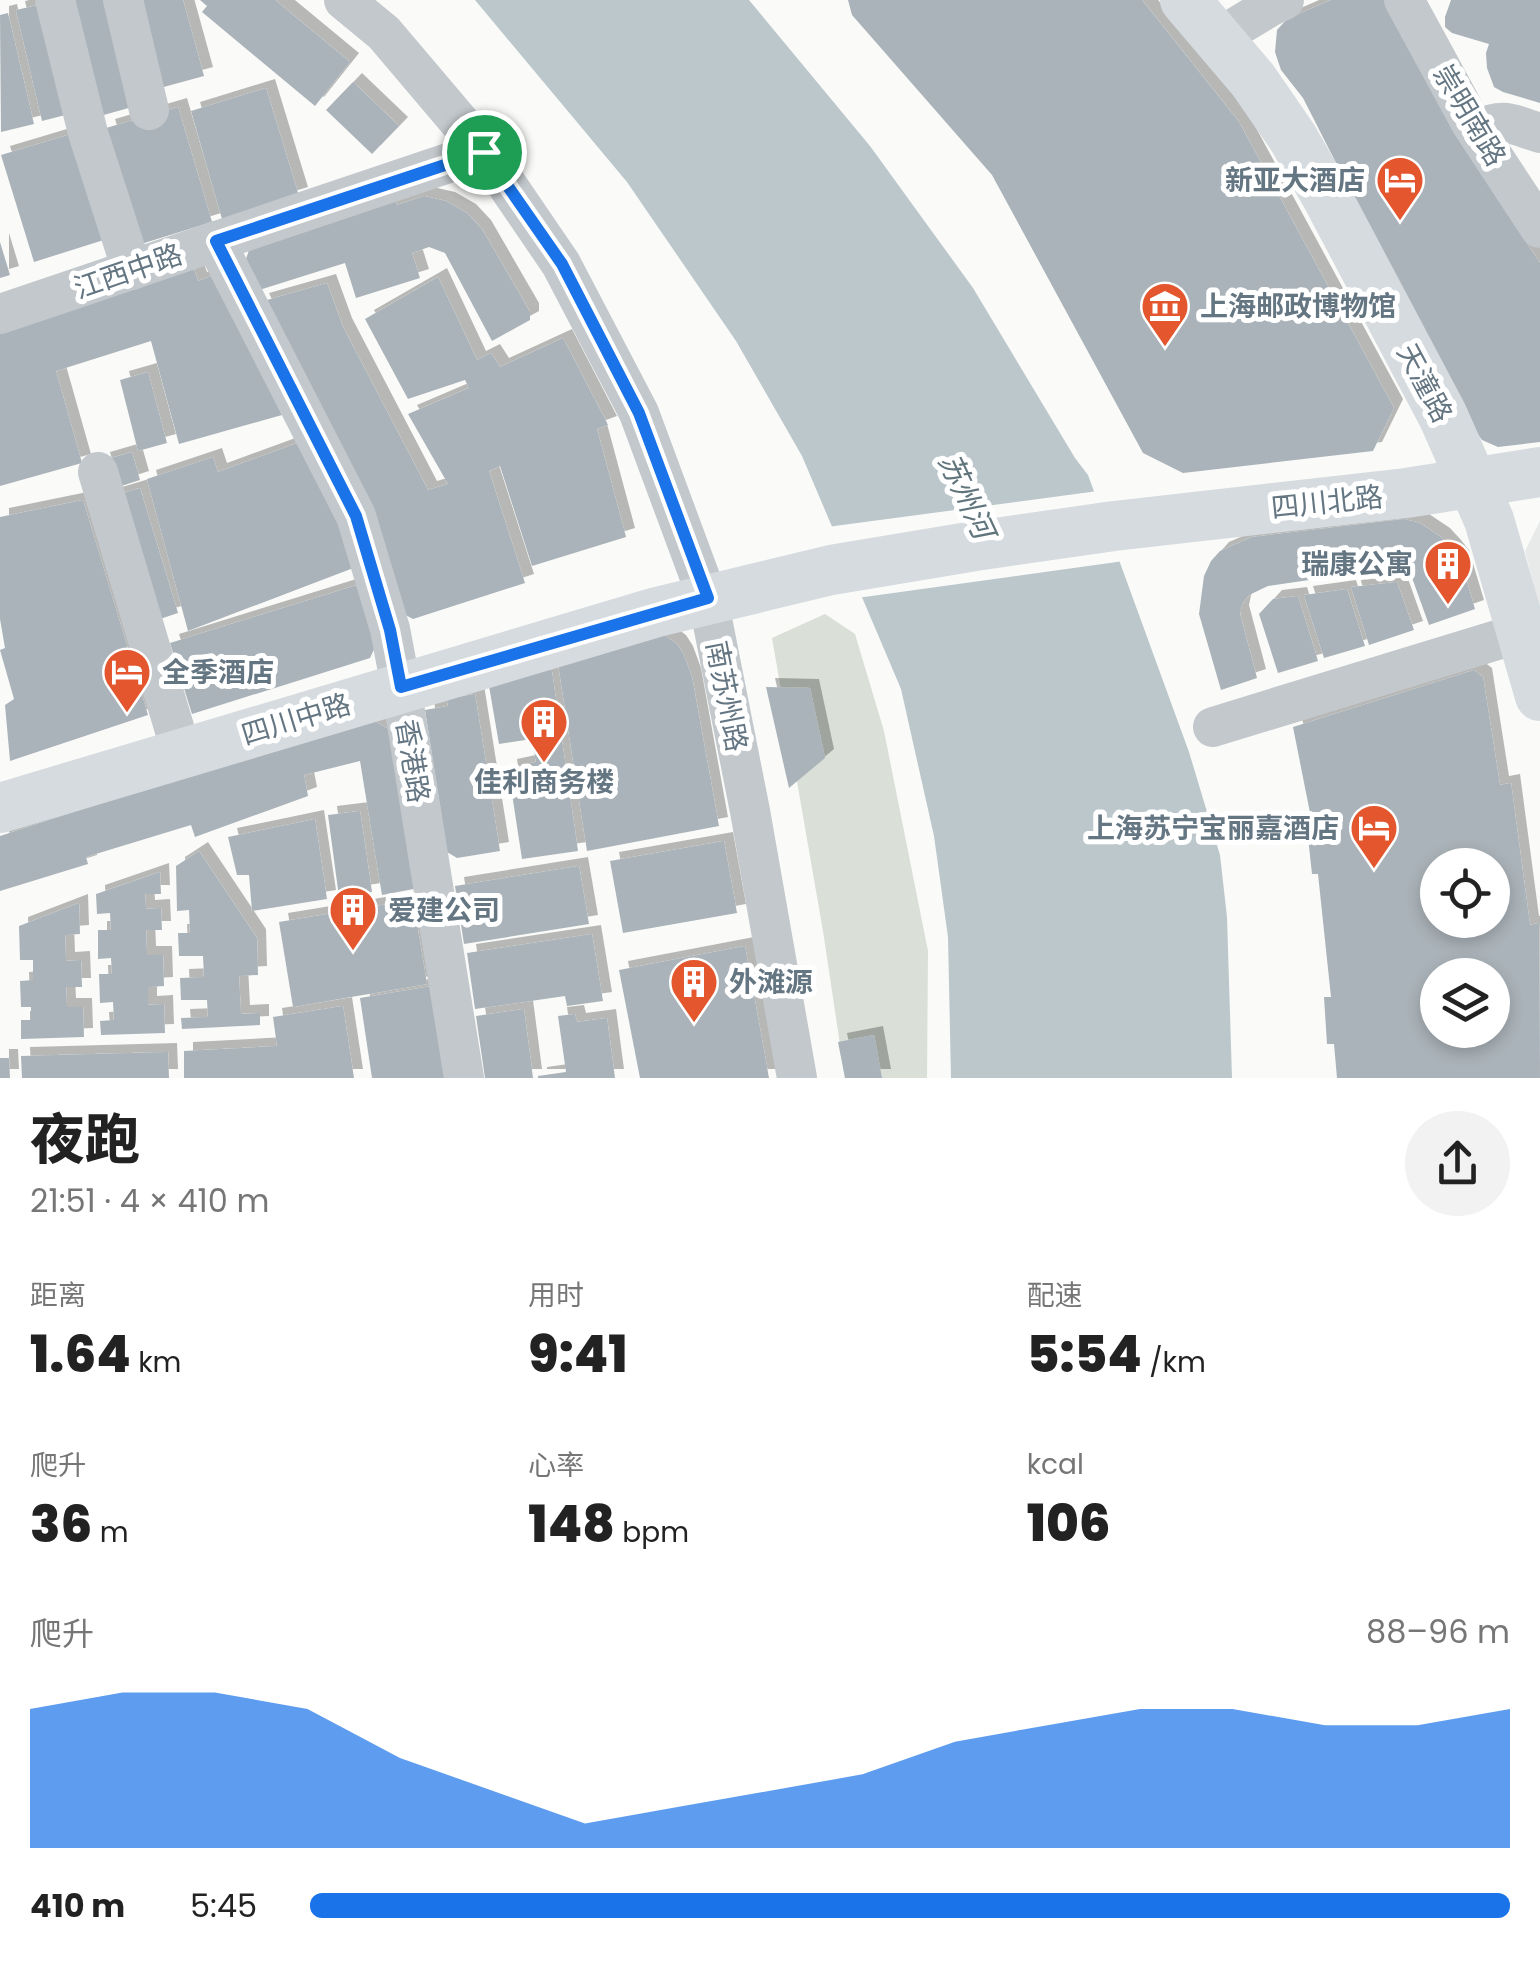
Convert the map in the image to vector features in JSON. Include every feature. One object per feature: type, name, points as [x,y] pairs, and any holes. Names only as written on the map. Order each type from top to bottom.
[{"type":"main road","name":"天潼路","points":[[1185,0],[1279,116],[1444,416],[1495,538],[1540,696]]},
{"type":"main road","name":"四川北路","points":[[708,598],[831,570],[975,546],[1406,493],[1540,472]]},
{"type":"main road","name":"四川中路","points":[[0,808],[708,598]]},
{"type":"street","points":[[55,0],[88,133],[132,270]]},
{"type":"street","points":[[123,0],[149,110]]},
{"type":"street","name":"南苏州路","points":[[344,0],[384,32],[484,152],[562,264],[639,413],[708,598],[797,1078]]},
{"type":"street","points":[[1218,38],[1284,0]]},
{"type":"street","name":"崇明南路","points":[[1404,0],[1476,130],[1540,228]]},
{"type":"street","points":[[1476,130],[1504,121],[1540,133]]},
{"type":"street","name":"江西中路","points":[[0,314],[484,152]]},
{"type":"street","name":"香港路","points":[[216,241],[356,516],[390,630],[464,1078]]},
{"type":"street","points":[[98,472],[182,754]]},
{"type":"street","points":[[1213,727],[1522,632]]},
{"type":"shaded area","points":[[1540,521],[1540,609],[1525,551]]},
{"type":"shaded area","points":[[825,614],[855,634],[884,731],[928,951],[927,1078],[845,1078],[772,638]]},
{"type":"water","name":"苏州河","points":[[475,0],[749,0],[870,146],[973,288],[1088,475],[1189,752],[1220,855],[1227,917],[1232,1078],[951,1078],[948,937],[934,836],[901,689],[802,456],[736,341],[627,182]]},
{"type":"pier","points":[[1098,491],[1124,561],[857,598],[827,527]]},
{"type":"building","points":[[70,0],[116,0],[143,104],[100,116]]},
{"type":"building","points":[[135,0],[183,0],[204,76],[160,88]]},
{"type":"building","points":[[200,0],[275,0],[350,62],[315,106],[202,12],[207,6]]},
{"type":"building","points":[[848,0],[1142,0],[1239,122],[1394,408],[1373,451],[1183,473],[1143,453],[992,175],[852,15]]},
{"type":"building","points":[[1331,0],[1385,0],[1460,142],[1540,263],[1540,442],[1498,447],[1482,440],[1467,420],[1303,98],[1281,70],[1275,52],[1277,30],[1287,19]]},
{"type":"building","points":[[1451,0],[1540,0],[1540,103],[1494,87],[1487,68],[1489,44],[1452,33],[1445,27]]},
{"type":"building","points":[[51,2],[77,112],[42,121],[16,10]]},
{"type":"building","points":[[8,13],[34,124],[1,132],[0,15]]},
{"type":"building","points":[[353,82],[399,126],[372,154],[326,110]]},
{"type":"building","points":[[266,88],[299,196],[222,219],[191,111]]},
{"type":"building","points":[[178,107],[212,222],[141,244],[106,128]]},
{"type":"building","points":[[78,132],[110,238],[34,262],[1,155]]},
{"type":"building","points":[[393,194],[397,205],[424,196],[446,201],[467,213],[482,229],[530,312],[530,320],[492,341],[445,253],[429,247],[412,253],[420,278],[356,298],[345,263],[256,291],[246,259],[253,238]]},
{"type":"building","points":[[0,242],[10,275],[0,278]]},
{"type":"building","points":[[191,261],[198,281],[217,274],[282,415],[179,444],[151,341],[56,371],[82,463],[0,486],[0,326]]},
{"type":"building","points":[[438,277],[477,360],[491,353],[500,367],[563,338],[608,425],[597,429],[626,537],[532,566],[500,466],[489,471],[525,583],[413,619],[400,612],[260,302],[327,283],[343,327],[428,490],[448,484],[408,414],[469,388],[465,380],[408,399],[365,319]]},
{"type":"building","points":[[148,372],[167,443],[138,451],[120,380]]},
{"type":"building","points":[[300,442],[356,567],[188,631],[147,479],[213,457],[218,472]]},
{"type":"building","points":[[132,452],[140,480],[109,490],[101,461]]},
{"type":"building","points":[[140,488],[178,613],[151,622],[113,496]]},
{"type":"building","points":[[83,500],[148,715],[10,761],[5,705],[14,699],[0,650],[5,648],[0,619],[0,517]]},
{"type":"building","name":"瑞康公寓","points":[[1404,519],[1420,523],[1441,537],[1460,559],[1475,609],[1429,625],[1411,575],[1404,569],[1268,586],[1249,595],[1240,614],[1257,678],[1221,690],[1199,614],[1204,576],[1220,551],[1252,537]]},
{"type":"building","points":[[1397,582],[1414,630],[1369,645],[1351,587]]},
{"type":"building","points":[[357,585],[376,645],[370,658],[192,714],[170,643]]},
{"type":"building","points":[[1347,589],[1365,646],[1324,658],[1304,595]]},
{"type":"building","points":[[1298,596],[1318,661],[1278,673],[1259,614],[1273,599]]},
{"type":"building","points":[[653,632],[677,644],[692,677],[719,826],[587,851],[558,663]]},
{"type":"building","name":"佳利商务楼","points":[[551,665],[578,851],[522,859],[508,768],[536,762],[532,739],[499,744],[489,686]]},
{"type":"building","name":"上海苏宁宝丽嘉酒店","points":[[1474,670],[1483,677],[1500,785],[1511,783],[1530,925],[1539,923],[1540,1078],[1337,1078],[1334,1044],[1327,1044],[1324,997],[1331,997],[1318,874],[1312,874],[1307,828],[1313,828],[1293,727]]},
{"type":"building","points":[[766,687],[810,688],[825,758],[789,788]]},
{"type":"building","points":[[475,694],[500,851],[457,858],[447,852],[425,710],[448,706],[447,699]]},
{"type":"building","points":[[373,720],[392,731],[419,888],[382,895],[360,761],[304,775],[308,796],[195,837],[191,825],[86,857],[88,864],[0,891],[0,836],[299,739]]},
{"type":"building","points":[[360,811],[372,892],[339,897],[328,815]]},
{"type":"building","points":[[315,819],[327,899],[252,911],[249,875],[237,875],[228,837]]},
{"type":"building","points":[[724,841],[737,913],[623,933],[610,861]]},
{"type":"building","points":[[199,851],[257,938],[258,975],[239,976],[241,1014],[260,1013],[260,1025],[182,1029],[181,1018],[208,1017],[207,1000],[181,1000],[180,978],[204,977],[203,956],[179,956],[178,933],[190,933],[189,910],[177,911],[176,866]]},
{"type":"building","points":[[579,866],[589,924],[464,944],[455,886]]},
{"type":"building","points":[[160,872],[161,894],[145,894],[146,909],[161,908],[162,930],[146,930],[147,955],[163,955],[164,986],[148,987],[148,1005],[164,1004],[165,1033],[101,1035],[100,1021],[114,1020],[113,1002],[100,1003],[99,974],[112,974],[111,958],[98,959],[98,930],[111,930],[110,913],[97,914],[96,894]]},
{"type":"building","name":"爱建公司","points":[[413,900],[427,984],[293,1007],[279,922]]},
{"type":"building","points":[[79,903],[80,934],[65,935],[66,961],[81,960],[82,987],[66,987],[67,1007],[83,1007],[84,1037],[21,1039],[21,1020],[31,1020],[31,1007],[21,1007],[20,981],[33,980],[33,960],[20,960],[19,926]]},
{"type":"building","points":[[592,934],[603,1001],[567,1006],[565,996],[475,1009],[467,953]]},
{"type":"building","name":"外滩源","points":[[745,946],[769,1078],[640,1078],[619,970]]},
{"type":"building","points":[[432,986],[447,1078],[372,1078],[360,998]]},
{"type":"building","points":[[343,1006],[354,1078],[184,1078],[184,1051],[277,1046],[273,1017]]},
{"type":"building","points":[[524,1009],[533,1078],[485,1078],[476,1016]]},
{"type":"building","points":[[575,1014],[577,1022],[607,1018],[615,1078],[538,1078],[566,1072],[558,1016]]},
{"type":"building","points":[[874,1035],[882,1078],[845,1078],[838,1042]]},
{"type":"building","points":[[168,1052],[169,1078],[22,1078],[21,1056]]},
{"type":"building","points":[[0,1058],[9,1058],[10,1078],[0,1078]]},
{"type":"place","name":"新亚大酒店","points":[[1400,222]]},
{"type":"place","name":"上海邮政博物馆","points":[[1165,348]]},
{"type":"place","name":"瑞康公寓","points":[[1448,606]]},
{"type":"place","name":"全季酒店","points":[[127,714]]},
{"type":"place","name":"佳利商务楼","points":[[544,764]]},
{"type":"place","name":"上海苏宁宝丽嘉酒店","points":[[1374,870]]},
{"type":"place","name":"爱建公司","points":[[353,952]]},
{"type":"place","name":"外滩源","points":[[694,1024]]},
{"type":"route","points":[[484,152],[562,264],[639,413],[708,598],[401,687],[379,588],[356,516],[216,241],[484,152]]}]
